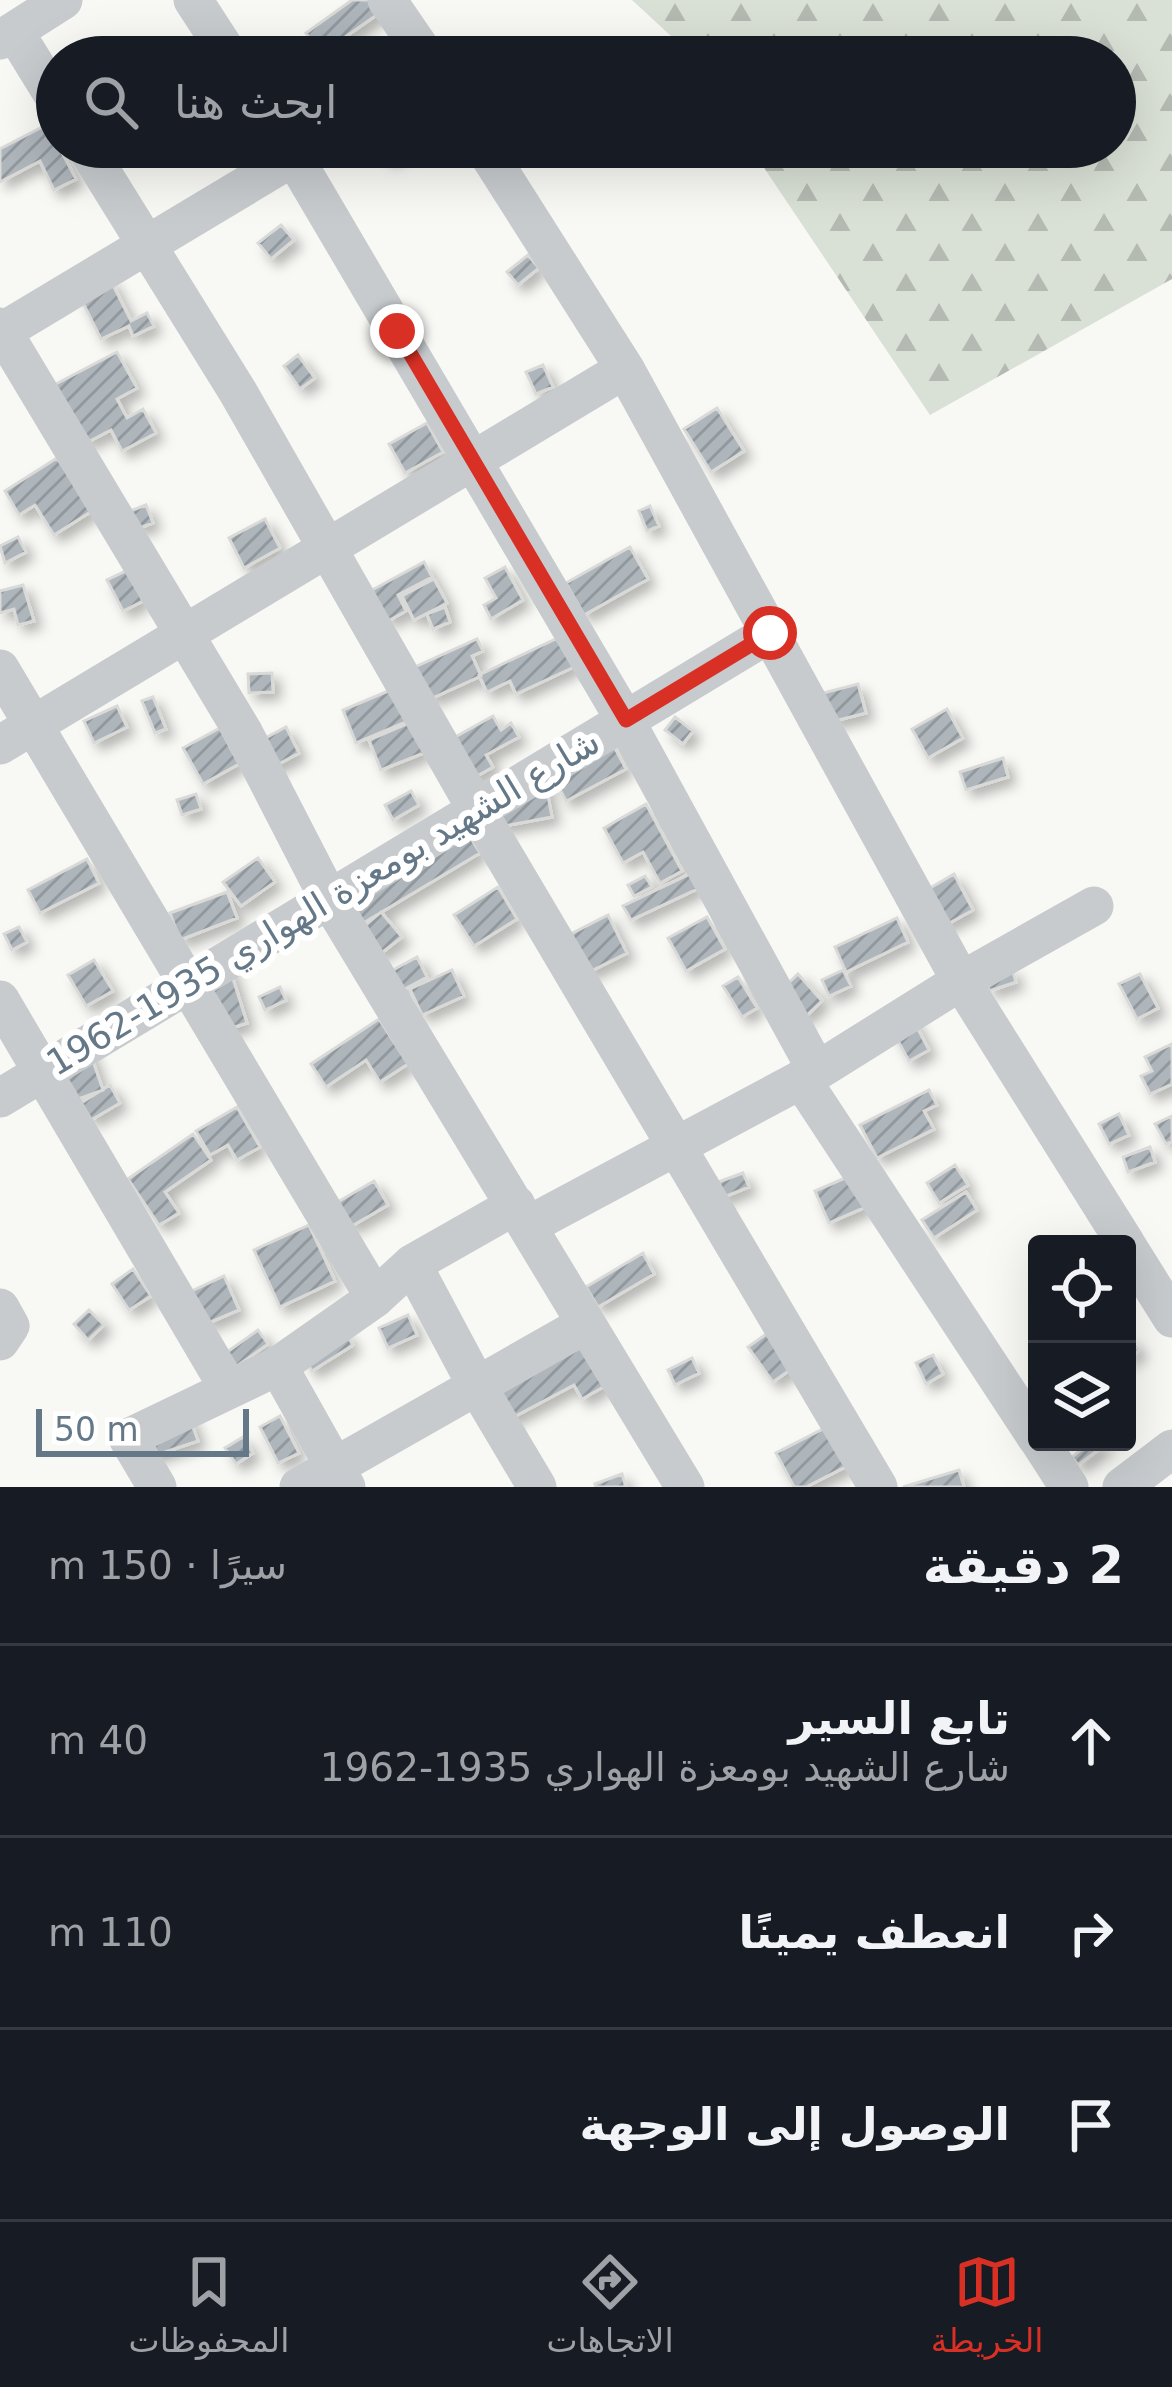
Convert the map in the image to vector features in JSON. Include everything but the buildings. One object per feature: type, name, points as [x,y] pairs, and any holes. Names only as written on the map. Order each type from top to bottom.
[{"type":"street","points":[[36,73],[7,36],[63,0]]},
{"type":"street","points":[[194,0],[217,36]]},
{"type":"street","points":[[387,0],[412,36]]},
{"type":"street","points":[[99,168],[238,392],[477,809],[878,1487]]},
{"type":"street","points":[[269,168],[1,331],[243,732],[329,899],[685,1487]]},
{"type":"street","points":[[308,168],[626,720],[809,1075],[1028,1424]]},
{"type":"street","points":[[497,168],[626,369],[961,981],[1120,1235]]},
{"type":"street","points":[[17,735],[626,369]]},
{"type":"street","name":"شارع الشهيد بومعزة الهواري 1935-1962","points":[[0,1098],[770,633]]},
{"type":"street","points":[[0,669],[17,735],[188,984],[375,1298]]},
{"type":"street","points":[[157,1487],[128,1438],[278,1366],[375,1298],[412,1264],[676,1146],[809,1075],[1094,906]]},
{"type":"street","points":[[0,1000],[229,1389]]},
{"type":"street","points":[[1136,1261],[1172,1318]]},
{"type":"street","points":[[412,1264],[537,1487]]},
{"type":"street","points":[[299,1487],[340,1477],[477,1386],[586,1324]]},
{"type":"street","points":[[278,1366],[340,1477]]},
{"type":"street","points":[[1122,1487],[1172,1449]]},
{"type":"street","points":[[1045,1451],[1070,1487]]},
{"type":"green space","points":[[632,0],[1172,0],[1172,279],[930,415],[764,168],[1136,168],[1136,36],[671,36]]},
{"type":"route","points":[[397,331],[626,720],[770,633]]}]
